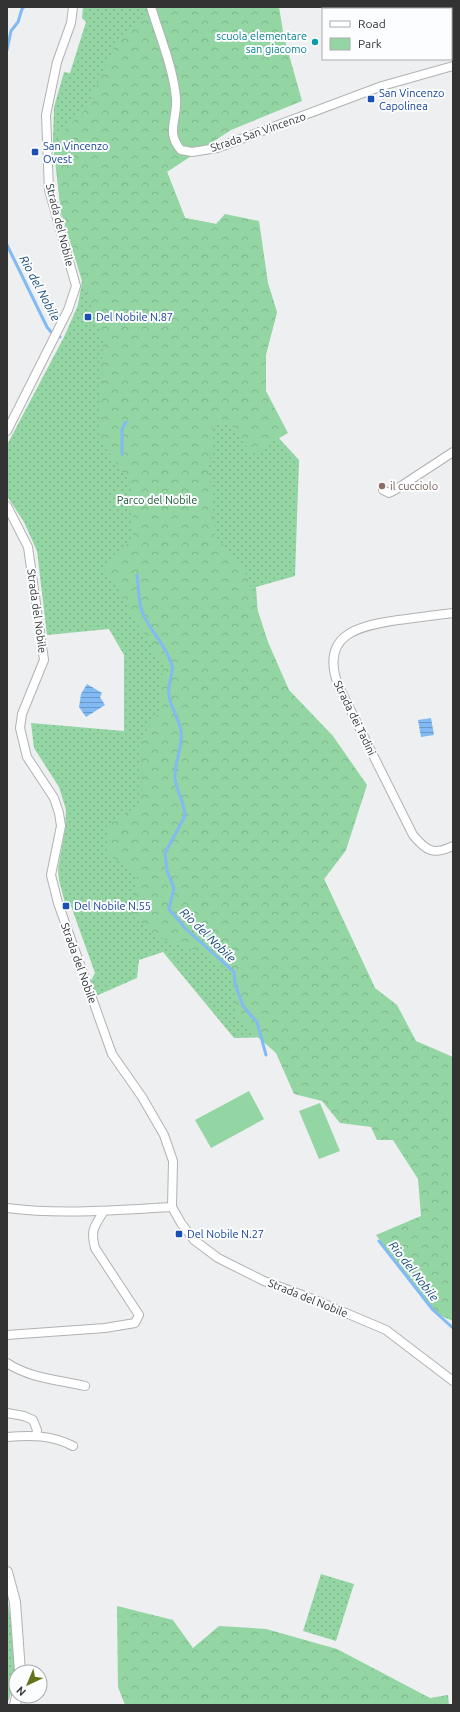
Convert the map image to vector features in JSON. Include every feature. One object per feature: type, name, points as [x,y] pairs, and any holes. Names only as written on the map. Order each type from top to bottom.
[{"type":"street","name":"Strada del Nobile","points":[[7,431],[68,310],[76,286],[49,190],[46,115],[57,62],[71,23],[73,7]]},
{"type":"street","name":"Strada San Vincenzo","points":[[151,7],[166,52],[176,100],[172,136],[174,143],[182,150],[192,152],[217,148],[382,86],[453,66]]},
{"type":"street","points":[[383,490],[389,493],[395,490],[453,452]]},
{"type":"street","name":"Strada del Nobile","points":[[7,506],[28,547],[44,660],[22,714],[20,728],[27,757],[54,798],[59,813],[61,826],[51,875],[58,903],[112,1054],[142,1097],[164,1135],[173,1161],[172,1208],[194,1240],[218,1258],[264,1281],[313,1299],[386,1330],[453,1381]]},
{"type":"street","name":"Strada dei Tadini","points":[[453,613],[371,624],[357,628],[346,636],[338,646],[333,657],[334,672],[338,686],[413,835],[420,844],[429,850],[440,852],[453,846]]},
{"type":"street","points":[[7,1208],[34,1211],[104,1211],[172,1208]]},
{"type":"street","points":[[7,1335],[105,1328],[134,1323],[139,1316],[96,1248],[92,1237],[94,1226],[104,1211]]},
{"type":"street","points":[[7,1363],[14,1368],[32,1375],[85,1386]]},
{"type":"street","points":[[7,1413],[24,1416],[33,1420],[36,1425],[36,1436]]},
{"type":"street","points":[[7,1437],[36,1436],[53,1438],[73,1446]]},
{"type":"street","points":[[7,1572],[15,1602],[19,1664]]},
{"type":"green space","name":"Parco del Nobile","points":[[83,7],[148,7],[167,172],[185,218],[216,224],[277,312],[252,409],[299,460],[295,576],[256,587],[263,685],[312,755],[346,850],[324,879],[396,1034],[234,1038],[163,952],[139,960],[137,978],[96,996],[91,981],[95,973],[71,906],[66,907],[59,880],[58,869],[65,830],[66,810],[59,787],[34,748],[31,723],[124,731],[124,655],[109,629],[47,635],[37,551],[24,522],[7,496],[7,445],[64,337],[78,305],[82,281],[61,212],[53,141],[54,107],[64,72],[70,73],[86,22],[82,18]]},
{"type":"green space","name":"Parco del Nobile","points":[[153,7],[279,7],[284,37],[302,101],[231,130],[167,172],[185,218],[216,224],[225,214],[259,221],[268,283],[277,312],[266,353],[266,391],[288,433],[252,454],[229,422],[213,424],[209,470],[215,535],[246,574],[268,642],[289,690],[333,736],[367,785],[346,850],[324,879],[375,988],[397,1005],[416,1041],[453,1057],[453,1321],[437,1314],[376,1235],[421,1216],[418,1179],[393,1140],[377,1140],[371,1127],[340,1123],[322,1101],[294,1094],[276,1053],[236,1018],[233,972],[203,953],[156,936],[131,913],[137,885],[137,873],[109,854],[108,824],[142,805],[141,739],[159,712],[163,666],[105,569],[133,538],[133,487],[99,438],[103,340],[61,212],[53,141],[86,109],[118,39]]},
{"type":"green space","points":[[249,1091],[264,1119],[211,1148],[195,1120]]},
{"type":"green space","points":[[320,1103],[340,1151],[319,1159],[299,1111]]},
{"type":"green space","points":[[321,1574],[354,1584],[336,1641],[303,1631]]},
{"type":"green space","points":[[7,1596],[13,1637],[15,1664],[8,1664],[7,1704]]},
{"type":"green space","points":[[117,1606],[173,1620],[193,1648],[219,1626],[266,1629],[337,1649],[430,1698],[448,1695],[449,1705],[125,1705],[118,1687]]},
{"type":"water","points":[[87,684],[102,693],[100,697],[105,705],[86,717],[79,707],[81,694]]},
{"type":"water","points":[[431,718],[434,735],[421,737],[418,720]]},
{"type":"waterway","name":"Rio del Nobile","points":[[7,50],[11,31],[18,22],[24,7]]},
{"type":"waterway","name":"Rio del Nobile","points":[[7,245],[47,327],[51,332],[60,337]]},
{"type":"waterway","name":"Rio del Nobile","points":[[122,454],[122,429],[126,422]]},
{"type":"waterway","name":"Rio del Nobile","points":[[137,575],[141,609],[150,627],[166,651],[172,665],[169,695],[181,732],[181,744],[175,778],[184,806],[185,816],[165,853],[167,871],[174,888],[169,909],[186,929],[234,972],[235,984],[243,1006],[257,1022],[266,1055]]},
{"type":"waterway","name":"Rio del Nobile","points":[[379,1241],[433,1310],[453,1328]]},
{"type":"place","name":"scuola elementare san giacomo","points":[[315,42]]},
{"type":"place","name":"San Vincenzo Capolinea","points":[[371,99]]},
{"type":"place","name":"San Vincenzo Ovest","points":[[35,152]]},
{"type":"place","name":"Del Nobile N.87","points":[[88,317]]},
{"type":"place","name":"il cucciolo","points":[[382,486]]},
{"type":"place","name":"Del Nobile N.55","points":[[66,906]]},
{"type":"place","name":"Del Nobile N.27","points":[[179,1234]]}]
